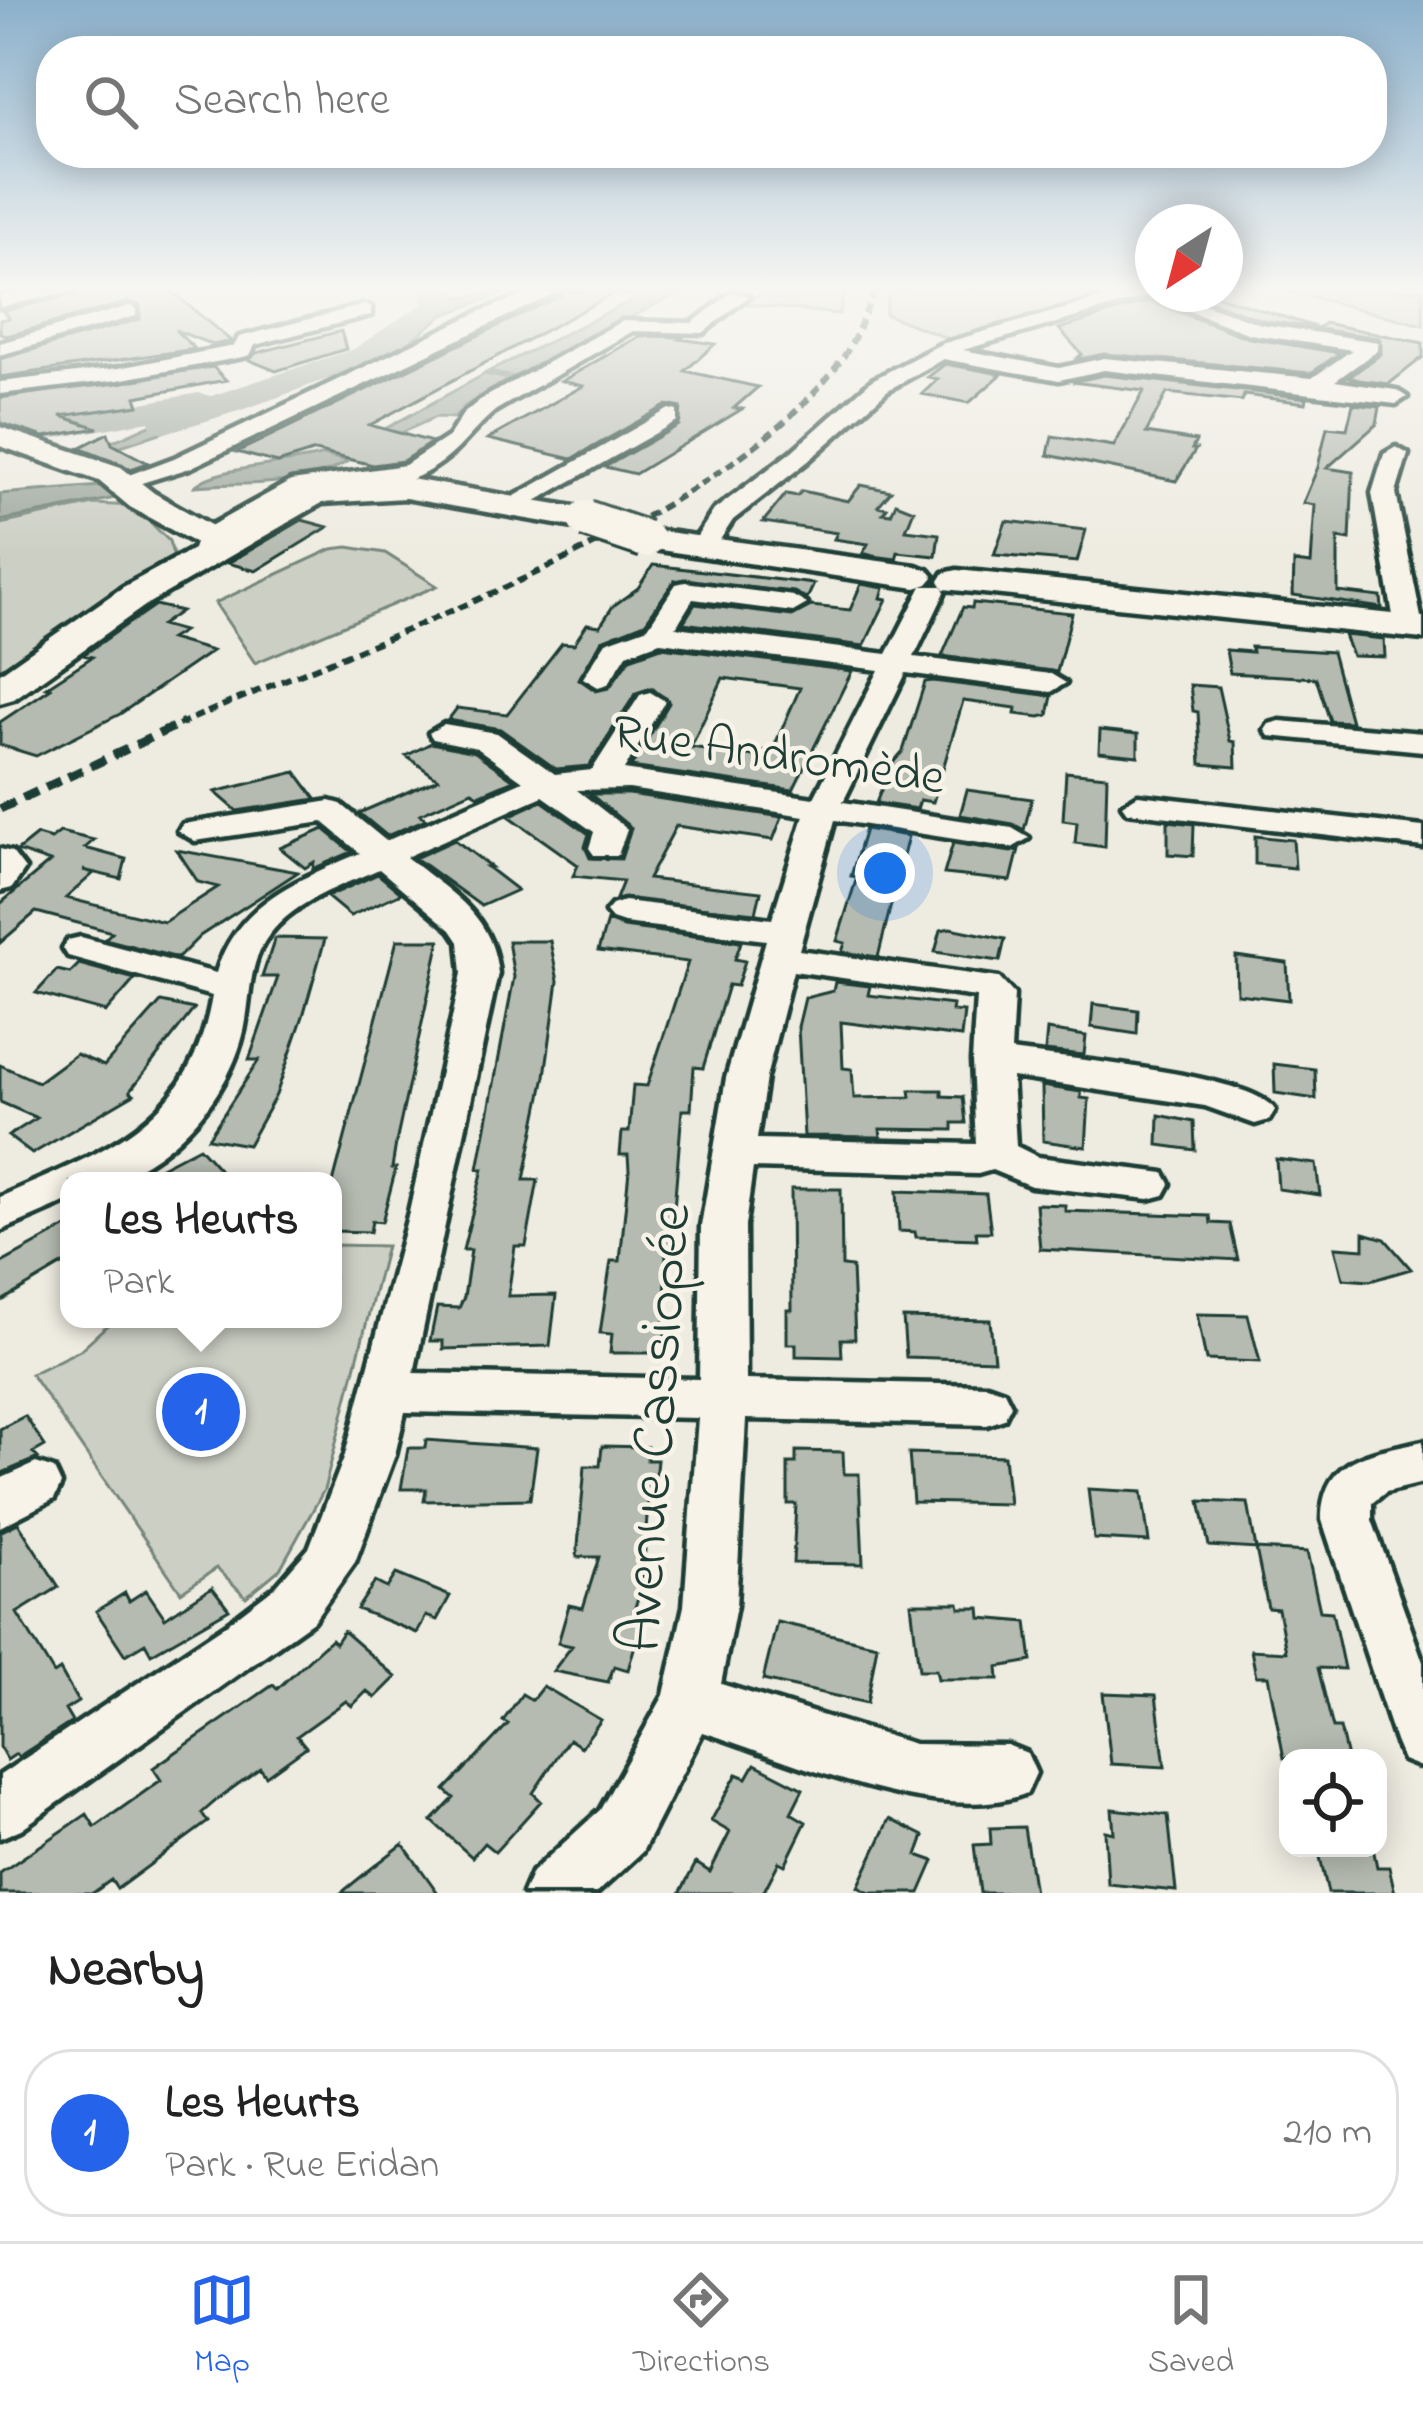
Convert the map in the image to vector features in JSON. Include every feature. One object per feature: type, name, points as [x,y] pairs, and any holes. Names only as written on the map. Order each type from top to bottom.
[{"type":"street","points":[[0,388],[81,378]]},
{"type":"street","points":[[132,491],[358,378]]},
{"type":"street","points":[[0,691],[209,542],[300,485],[406,473],[449,448],[488,405],[535,378]]},
{"type":"street","points":[[703,547],[723,515],[799,457],[872,391],[894,378]]},
{"type":"street","points":[[1249,378],[1396,397]]},
{"type":"street","points":[[1316,385],[1325,378]]},
{"type":"street","points":[[511,505],[669,416]]},
{"type":"street","points":[[6,438],[63,455],[132,491],[209,542]]},
{"type":"street","points":[[209,542],[325,491],[405,488],[586,519],[645,538],[935,583],[1416,627],[1384,493],[1396,454]]},
{"type":"street","name":"Avenue Cassiopée","points":[[553,1893],[621,1832],[690,1701],[710,1606],[722,1400],[723,1226],[746,1078],[823,810],[935,583]]},
{"type":"street","points":[[658,633],[685,590],[793,604]]},
{"type":"street","points":[[598,678],[616,647],[658,633],[1051,683]]},
{"type":"street","points":[[603,778],[650,701]]},
{"type":"street","points":[[1280,730],[1423,742]]},
{"type":"street","points":[[445,733],[486,740],[611,829],[606,848]]},
{"type":"street","name":"Rue Andromède","points":[[82,1172],[139,1146],[204,1083],[216,1060],[230,989],[250,929],[265,914],[300,892],[547,784],[603,778],[1012,838]]},
{"type":"street","points":[[1138,805],[1423,837]]},
{"type":"street","points":[[0,1810],[248,1641],[315,1582],[346,1525],[385,1392],[430,1212],[481,957],[464,923],[326,810],[195,831]]},
{"type":"street","points":[[0,859],[8,869],[0,880]]},
{"type":"street","points":[[624,912],[986,986],[994,994],[997,1141],[993,1153]]},
{"type":"street","points":[[80,948],[230,989]]},
{"type":"street","points":[[992,1061],[1211,1093],[1255,1110]]},
{"type":"street","points":[[734,1153],[978,1159],[993,1153],[1031,1171],[1149,1184]]},
{"type":"street","name":"Rue Andromède","points":[[3,1208],[60,1182]]},
{"type":"street","points":[[385,1392],[988,1406]]},
{"type":"street","points":[[1423,1462],[1372,1474],[1347,1494],[1347,1520],[1423,1741]]},
{"type":"street","points":[[690,1701],[914,1772],[1007,1772]]},
{"type":"shaded area","points":[[291,378],[324,378],[112,449],[71,451],[118,439],[184,410]]},
{"type":"shaded area","points":[[477,378],[509,379],[454,418],[436,417],[392,437],[385,429]]},
{"type":"shaded area","points":[[323,455],[348,461],[294,480],[195,486],[219,474]]},
{"type":"shaded area","points":[[113,485],[126,496],[0,521],[0,494]]},
{"type":"shaded area","points":[[94,504],[134,506],[169,541],[174,557],[94,606],[0,678],[0,524]]},
{"type":"shaded area","points":[[332,549],[385,553],[437,586],[255,663],[215,603]]},
{"type":"shaded area","points":[[342,1245],[386,1246],[324,1490],[280,1569],[246,1597],[217,1568],[181,1592],[31,1374],[80,1350],[104,1328],[342,1328]]},
{"type":"building","points":[[135,378],[226,380],[136,397],[139,405],[61,416],[98,428],[44,437],[0,423],[0,398]]},
{"type":"building","points":[[390,378],[456,378],[370,425],[432,442],[403,461],[373,465],[315,451],[278,463],[237,452]]},
{"type":"building","points":[[718,378],[758,387],[734,408],[742,409],[635,474],[605,467],[679,425],[681,408],[667,405],[572,459],[488,439],[583,386],[562,381]]},
{"type":"building","points":[[997,378],[969,403],[922,394],[938,379]]},
{"type":"building","points":[[1133,378],[1307,398],[1306,403],[1244,395],[1242,401],[1167,393],[1146,433],[1196,441],[1176,481],[1048,455],[1052,436],[1114,446],[1144,391],[1072,382]]},
{"type":"building","points":[[1353,378],[1396,378],[1389,384],[1359,380]]},
{"type":"building","points":[[1353,404],[1380,407],[1377,424],[1327,468],[1353,472],[1350,540],[1338,538],[1338,592],[1381,597],[1382,608],[1293,595],[1294,562],[1311,564],[1315,505],[1303,503],[1327,427],[1347,429]]},
{"type":"building","points":[[108,433],[112,444],[148,463],[131,469],[79,448]]},
{"type":"building","points":[[861,485],[891,491],[878,506],[887,508],[883,513],[891,514],[896,503],[914,510],[906,530],[939,534],[936,556],[898,552],[896,559],[873,556],[863,553],[868,544],[834,539],[837,533],[763,522],[786,494],[797,496],[802,491],[848,501]]},
{"type":"building","points":[[302,520],[328,527],[256,571],[228,563]]},
{"type":"building","points":[[1006,521],[1086,530],[1077,562],[994,555]]},
{"type":"building","points":[[653,565],[814,584],[807,599],[794,592],[675,580],[645,623],[602,640],[579,679],[596,691],[609,688],[630,658],[661,647],[852,671],[793,790],[631,767],[669,703],[652,688],[636,693],[589,766],[556,769],[500,729],[448,720],[457,708],[507,714],[562,643],[574,644],[587,624],[600,626],[613,606],[638,588]],"holes":[[[723,678],[800,688],[772,751],[765,750],[762,757],[691,747]]]},
{"type":"building","points":[[861,584],[884,588],[881,598],[887,599],[864,646],[683,623],[695,604],[792,616],[811,606],[850,610]]},
{"type":"building","points":[[973,603],[1072,613],[1057,672],[942,656],[963,607],[972,608]]},
{"type":"building","points":[[155,605],[181,611],[161,625],[183,631],[170,639],[212,651],[120,714],[36,756],[0,745],[0,722]]},
{"type":"building","points":[[1344,635],[1384,639],[1385,657],[1352,656]]},
{"type":"building","points":[[1251,647],[1332,652],[1351,722],[1330,721],[1316,678],[1230,673],[1226,650],[1252,652]]},
{"type":"building","points":[[925,682],[1052,696],[1048,715],[1040,717],[1015,714],[1016,708],[963,701],[933,802],[920,800],[917,809],[876,803],[891,765],[903,751]]},
{"type":"building","points":[[1190,685],[1218,687],[1230,741],[1235,742],[1236,767],[1201,764],[1198,712],[1193,711]]},
{"type":"building","points":[[1100,730],[1138,734],[1138,756],[1099,752]]},
{"type":"building","points":[[431,743],[475,752],[514,780],[479,795],[472,791],[420,814],[426,819],[387,836],[359,813],[438,779],[406,756]]},
{"type":"building","points":[[296,772],[316,799],[237,811],[215,792]]},
{"type":"building","points":[[1066,772],[1107,776],[1105,847],[1075,843],[1077,822],[1063,820]]},
{"type":"building","points":[[967,790],[1032,799],[1024,830],[960,815]]},
{"type":"building","points":[[590,794],[629,794],[782,817],[773,840],[676,826],[648,879],[761,892],[756,913],[616,899],[623,881],[573,876],[578,865],[509,816],[542,801],[589,834],[585,847],[590,858],[621,859],[631,828]]},
{"type":"building","points":[[1168,821],[1194,824],[1193,856],[1168,854]]},
{"type":"building","points":[[324,829],[352,852],[313,869],[314,862],[305,868],[280,848]]},
{"type":"building","points":[[865,829],[908,836],[878,957],[842,952],[845,943],[837,941],[857,877],[851,876]]},
{"type":"building","points":[[60,832],[94,840],[85,848],[126,859],[121,879],[83,870],[94,873],[66,898],[164,922],[218,887],[198,882],[177,850],[298,872],[200,936],[178,958],[105,939],[112,932],[36,912],[0,943],[0,904],[50,862],[17,851],[37,835],[51,839]]},
{"type":"building","points":[[1255,836],[1293,840],[1295,868],[1255,864]]},
{"type":"building","points":[[455,840],[517,890],[481,906],[415,858]]},
{"type":"building","points":[[953,843],[1011,852],[1019,849],[1011,881],[944,874]]},
{"type":"building","points":[[378,874],[401,893],[350,916],[327,897]]},
{"type":"building","points":[[607,921],[741,942],[735,959],[745,961],[737,986],[728,985],[703,1068],[694,1067],[691,1110],[682,1110],[671,1246],[666,1246],[665,1342],[656,1342],[655,1353],[610,1353],[612,1334],[600,1333],[611,1261],[620,1261],[629,1170],[628,1155],[620,1155],[622,1132],[629,1132],[633,1085],[647,1086],[688,962],[598,951]]},
{"type":"building","points":[[941,930],[1005,939],[1000,961],[935,952]]},
{"type":"building","points":[[275,938],[325,939],[303,1016],[276,1095],[248,1145],[208,1138],[259,1060],[249,1060],[278,977],[262,977]]},
{"type":"building","points":[[397,940],[440,940],[396,1143],[392,1168],[396,1168],[382,1222],[372,1221],[370,1232],[342,1231],[342,1172],[336,1172]]},
{"type":"building","points":[[508,941],[550,941],[558,981],[524,1180],[538,1180],[526,1246],[515,1246],[508,1296],[556,1295],[550,1346],[443,1349],[443,1341],[430,1341],[437,1307],[459,1308],[464,1297],[471,1250],[463,1250],[483,1169],[478,1169],[514,977]]},
{"type":"building","points":[[1236,956],[1287,963],[1289,1000],[1237,994]]},
{"type":"building","points":[[79,964],[135,979],[106,1012],[36,993],[57,970],[70,973]]},
{"type":"building","points":[[835,982],[870,986],[868,995],[953,1005],[952,1011],[964,1012],[961,1037],[841,1022],[843,1068],[852,1069],[854,1098],[911,1097],[910,1090],[942,1090],[942,1096],[963,1097],[966,1123],[953,1123],[953,1130],[880,1129],[881,1137],[804,1136],[798,1027],[805,998],[833,991]]},
{"type":"building","points":[[161,1002],[194,1009],[130,1091],[134,1094],[32,1154],[8,1136],[37,1118],[0,1102],[0,1065],[38,1082],[76,1054],[104,1066]]},
{"type":"building","points":[[1093,1004],[1138,1010],[1137,1034],[1091,1027]]},
{"type":"building","points":[[1047,1030],[1086,1036],[1084,1055],[1045,1051]]},
{"type":"building","points":[[1274,1064],[1315,1069],[1316,1099],[1275,1093]]},
{"type":"building","points":[[1042,1086],[1081,1092],[1081,1098],[1089,1099],[1086,1147],[1043,1141]]},
{"type":"building","points":[[1159,1115],[1194,1122],[1195,1150],[1158,1145]]},
{"type":"building","points":[[199,1147],[219,1169],[214,1172],[151,1172]]},
{"type":"building","points":[[1276,1159],[1316,1164],[1320,1195],[1278,1189]]},
{"type":"building","points":[[791,1189],[841,1189],[842,1266],[852,1267],[855,1339],[841,1339],[842,1357],[796,1356],[796,1344],[787,1344],[787,1310],[792,1310]]},
{"type":"building","points":[[897,1191],[986,1194],[991,1232],[976,1232],[977,1239],[916,1237],[915,1232],[899,1231]]},
{"type":"building","points":[[1036,1204],[1065,1205],[1065,1211],[1210,1216],[1211,1223],[1230,1224],[1238,1260],[1040,1249]]},
{"type":"building","points":[[60,1231],[60,1266],[0,1302],[0,1264]]},
{"type":"building","points":[[1364,1233],[1385,1239],[1411,1269],[1370,1281],[1343,1279],[1335,1247],[1364,1249]]},
{"type":"building","points":[[1197,1314],[1248,1315],[1260,1362],[1206,1360]]},
{"type":"building","points":[[903,1318],[990,1320],[994,1360],[906,1357]]},
{"type":"building","points":[[25,1416],[45,1446],[33,1453],[38,1458],[0,1474],[0,1429]]},
{"type":"building","points":[[426,1440],[537,1448],[530,1499],[424,1501],[426,1489],[401,1489],[408,1448],[425,1448]]},
{"type":"building","points":[[602,1446],[647,1447],[647,1460],[657,1460],[653,1501],[648,1500],[643,1580],[634,1611],[644,1613],[628,1670],[614,1666],[608,1682],[553,1671],[572,1646],[558,1643],[569,1605],[583,1608],[599,1557],[577,1557],[585,1466],[600,1466]]},
{"type":"building","points":[[796,1451],[843,1452],[844,1474],[859,1474],[863,1564],[793,1563],[796,1504],[788,1504],[788,1463],[796,1463]]},
{"type":"building","points":[[909,1453],[1004,1456],[1009,1504],[913,1502]]},
{"type":"building","points":[[1088,1489],[1142,1492],[1149,1542],[1094,1539]]},
{"type":"building","points":[[1200,1501],[1248,1503],[1256,1549],[1209,1546]]},
{"type":"building","points":[[18,1523],[59,1587],[17,1613],[54,1674],[60,1670],[78,1702],[65,1710],[72,1722],[7,1760],[0,1747],[0,1532]]},
{"type":"building","points":[[1256,1549],[1307,1552],[1320,1611],[1332,1612],[1344,1669],[1318,1668],[1333,1728],[1340,1728],[1345,1749],[1282,1749],[1268,1676],[1256,1676],[1251,1650],[1286,1652],[1278,1609],[1268,1608]]},
{"type":"building","points":[[396,1574],[450,1596],[437,1620],[426,1616],[417,1633],[357,1609],[375,1582],[387,1588]]},
{"type":"building","points":[[212,1587],[229,1609],[151,1654],[145,1643],[125,1655],[96,1611],[125,1593],[129,1601],[146,1590],[165,1618]]},
{"type":"building","points":[[911,1603],[959,1603],[960,1608],[980,1608],[981,1618],[1027,1622],[1032,1661],[998,1667],[999,1679],[938,1679],[936,1670],[919,1670]]},
{"type":"building","points":[[777,1622],[877,1645],[867,1703],[763,1680]]},
{"type":"building","points":[[343,1631],[396,1677],[375,1698],[367,1691],[352,1706],[346,1701],[297,1736],[306,1747],[266,1776],[260,1768],[219,1798],[202,1813],[208,1822],[117,1889],[111,1880],[93,1893],[0,1893],[0,1873],[87,1814],[95,1827],[161,1780],[153,1768],[273,1685],[277,1689],[331,1639],[335,1643]]},
{"type":"building","points":[[543,1686],[601,1720],[581,1747],[569,1739],[533,1793],[541,1801],[495,1852],[484,1843],[472,1857],[432,1821],[454,1798],[445,1790],[508,1724],[503,1721],[522,1694],[532,1700]]},
{"type":"building","points":[[1103,1693],[1156,1695],[1165,1767],[1111,1764]]},
{"type":"building","points":[[755,1764],[803,1789],[791,1813],[806,1822],[785,1865],[779,1862],[763,1893],[680,1893],[696,1863],[710,1872],[730,1832],[711,1821],[737,1774],[747,1778]]},
{"type":"building","points":[[1112,1809],[1168,1815],[1176,1891],[1108,1884],[1105,1831],[1114,1833]]},
{"type":"building","points":[[890,1819],[924,1836],[917,1855],[934,1861],[920,1893],[870,1893],[858,1887]]},
{"type":"building","points":[[1024,1827],[1034,1893],[980,1893],[974,1845],[991,1844],[990,1828]]},
{"type":"building","points":[[403,1844],[438,1893],[341,1893],[372,1868]]},
{"type":"building","points":[[1320,1857],[1375,1857],[1377,1867],[1389,1867],[1395,1893],[1328,1893]]},
{"type":"waterway","points":[[163,423],[295,378]]},
{"type":"waterway","points":[[0,438],[199,402]]},
{"type":"railway","points":[[178,725],[440,616],[631,525],[717,473],[789,417],[824,378]]},
{"type":"railway","points":[[0,809],[184,722]]},
{"type":"place","name":"Les Heurts","points":[[201,1412]]}]
